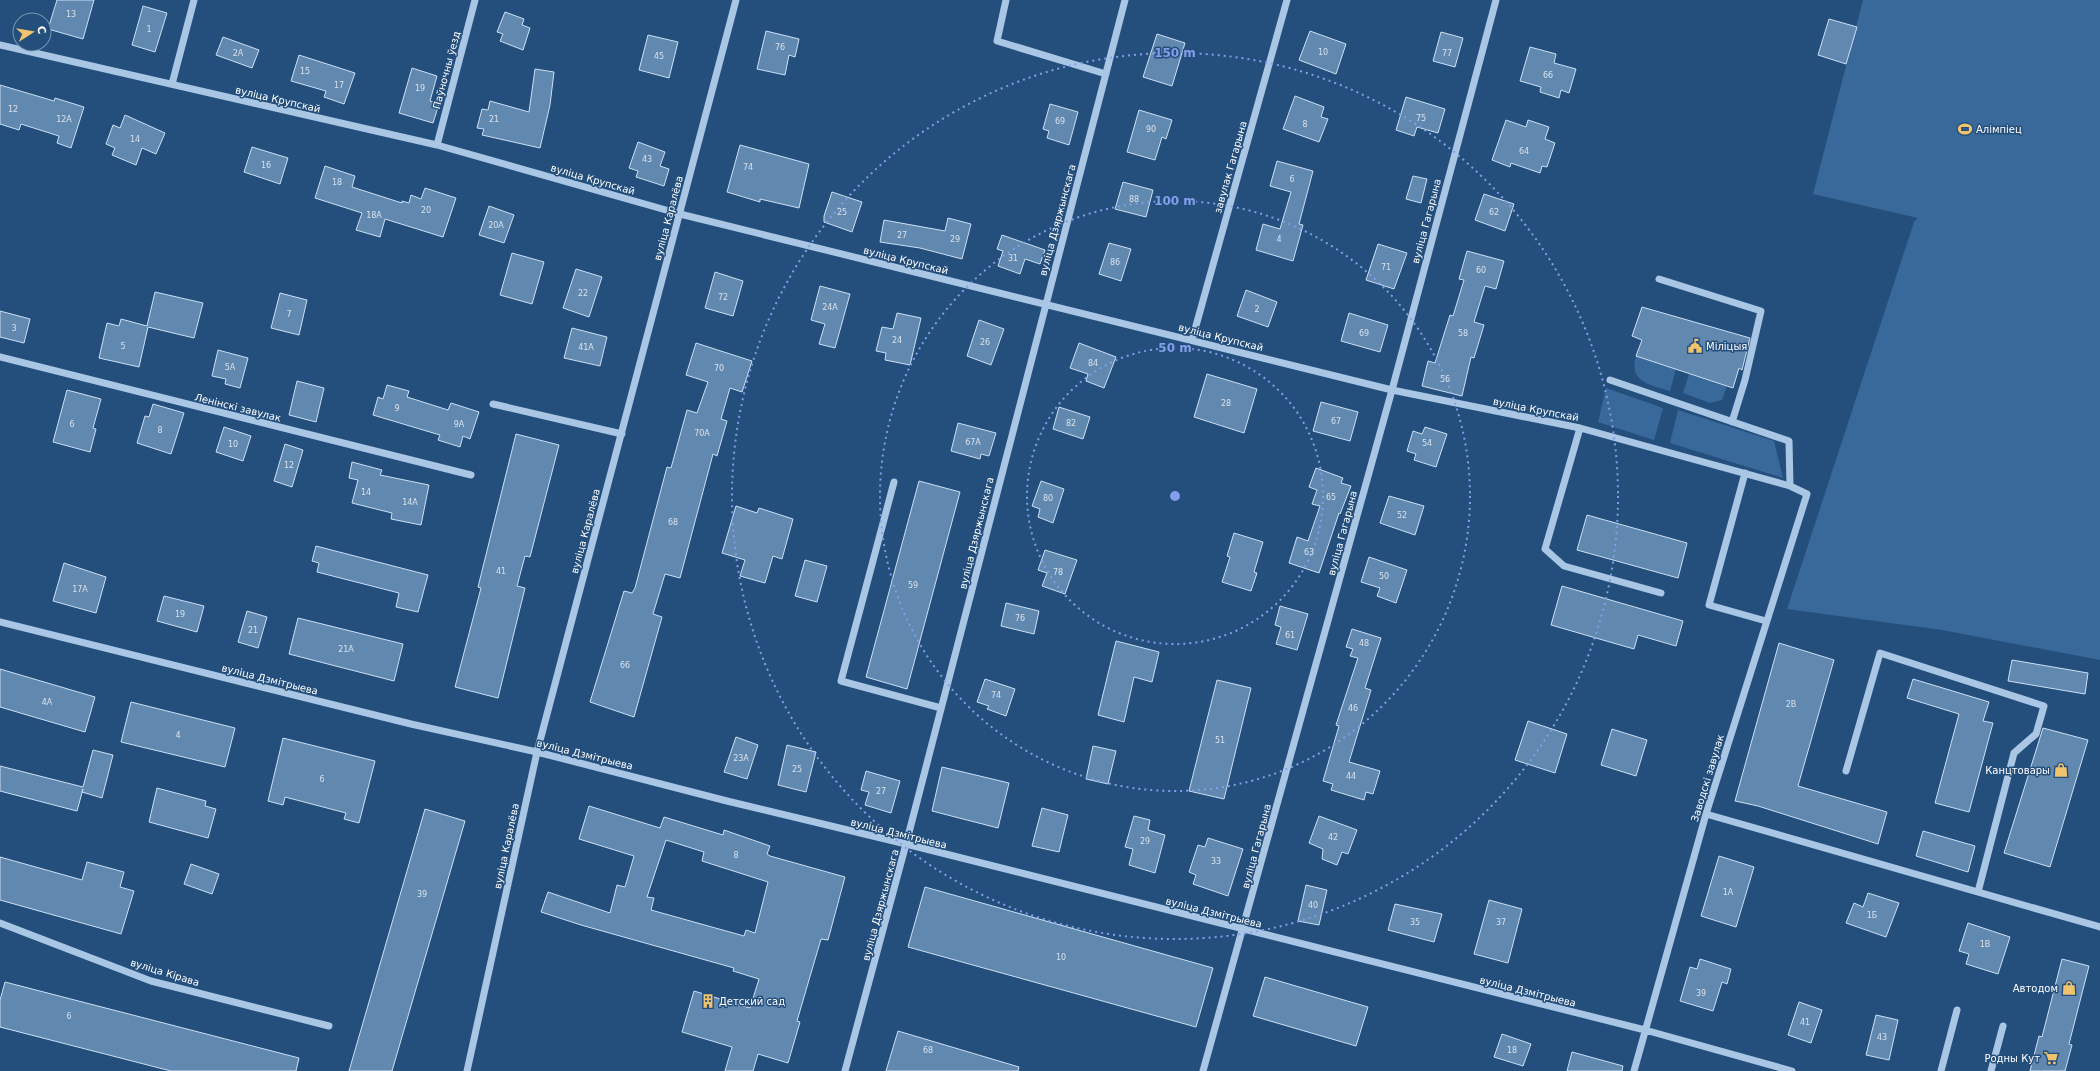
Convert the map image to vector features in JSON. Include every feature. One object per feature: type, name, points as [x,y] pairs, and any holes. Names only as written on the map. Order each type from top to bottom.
[{"type":"street","points":[[172,84],[194,0]]},
{"type":"street","name":"Паўночны ўезд","points":[[437,145],[475,0]]},
{"type":"street","name":"вуліца Каралёва","points":[[467,1071],[537,752],[736,0]]},
{"type":"street","points":[[1006,0],[997,41],[1106,74]]},
{"type":"street","name":"вуліца Дзяржынскага","points":[[845,1071],[906,844],[1125,0]]},
{"type":"street","name":"завулак Гагарына","points":[[1192,340],[1287,0]]},
{"type":"street","name":"вуліца Гагарына","points":[[1203,1071],[1244,929],[1392,390],[1496,0]]},
{"type":"street","name":"вуліца Крупскай","points":[[0,45],[437,145],[680,214],[1392,390],[1580,428],[1790,486],[1807,494]]},
{"type":"street","points":[[1659,279],[1761,310],[1745,380],[1732,422]]},
{"type":"street","name":"Ленінскі завулак","points":[[0,357],[471,475]]},
{"type":"street","points":[[1610,380],[1789,441],[1790,486]]},
{"type":"street","points":[[493,404],[622,434]]},
{"type":"street","points":[[1580,428],[1545,549],[1564,566],[1661,593]]},
{"type":"street","points":[[1745,474],[1708,605],[1766,620]]},
{"type":"street","points":[[894,482],[841,681],[941,708]]},
{"type":"street","name":"Заводскі завулак","points":[[1634,1071],[1706,814],[1807,494]]},
{"type":"street","name":"вуліца Дзмітрыева","points":[[0,622],[411,724],[537,752],[727,801],[906,844],[1645,1030],[1792,1071]]},
{"type":"street","points":[[1846,771],[1880,653],[2044,706],[2036,734],[2014,753],[1978,892]]},
{"type":"street","points":[[1706,814],[2100,927]]},
{"type":"street","name":"вуліца Кірава","points":[[0,923],[151,981],[329,1026]]},
{"type":"street","points":[[1941,1071],[1957,1010]]},
{"type":"street","points":[[1991,1071],[2003,1026]]},
{"type":"shaded area","points":[[1863,0],[2100,0],[2100,660],[1942,630],[1787,609],[1914,222],[1918,218],[1813,194]]},
{"type":"shaded area","points":[[1636,356],[1676,369],[1670,391],[1649,384],[1638,377],[1635,372],[1634,365]]},
{"type":"shaded area","points":[[1689,374],[1727,386],[1722,400],[1710,403],[1683,393]]},
{"type":"shaded area","points":[[1606,388],[1663,408],[1654,440],[1598,422]]},
{"type":"shaded area","points":[[1678,410],[1774,441],[1783,478],[1670,443]]},
{"type":"building","points":[[57,0],[94,0],[83,39],[52,30],[52,16]]},
{"type":"building","points":[[143,6],[167,13],[155,52],[132,45]]},
{"type":"building","points":[[505,12],[524,19],[522,25],[530,28],[523,50],[500,41],[503,34],[497,32]]},
{"type":"building","points":[[1829,19],[1857,27],[1846,64],[1818,55]]},
{"type":"building","points":[[766,31],[799,39],[795,57],[789,55],[785,75],[757,69]]},
{"type":"building","points":[[1310,31],[1346,44],[1336,74],[1299,60]]},
{"type":"building","points":[[1441,32],[1463,38],[1455,67],[1433,61]]},
{"type":"building","points":[[1157,34],[1185,43],[1172,86],[1143,77]]},
{"type":"building","points":[[648,35],[678,42],[669,78],[639,70]]},
{"type":"building","points":[[223,37],[259,50],[252,68],[216,55]]},
{"type":"building","points":[[1530,47],[1556,54],[1554,63],[1576,69],[1569,93],[1561,90],[1559,98],[1540,92],[1541,87],[1520,81]]},
{"type":"building","points":[[299,55],[355,73],[344,104],[324,97],[326,91],[291,81]]},
{"type":"building","points":[[412,68],[437,76],[430,101],[439,104],[433,123],[399,113]]},
{"type":"building","points":[[535,69],[554,72],[550,105],[540,148],[482,135],[484,129],[477,128],[482,109],[488,110],[490,101],[529,112]]},
{"type":"building","points":[[0,85],[54,101],[55,98],[84,107],[71,148],[57,143],[59,136],[21,124],[19,130],[0,124]]},
{"type":"building","points":[[1295,96],[1324,107],[1321,117],[1328,119],[1319,142],[1283,129]]},
{"type":"building","points":[[1406,97],[1445,109],[1438,133],[1417,127],[1414,136],[1396,130]]},
{"type":"building","points":[[1050,104],[1078,112],[1069,145],[1047,138],[1049,131],[1043,129]]},
{"type":"building","points":[[1139,110],[1172,120],[1166,139],[1162,137],[1155,160],[1127,152]]},
{"type":"building","points":[[125,115],[165,133],[156,154],[142,148],[136,165],[112,155],[115,148],[106,144],[113,125],[120,128]]},
{"type":"building","points":[[1506,120],[1526,127],[1528,120],[1549,127],[1545,139],[1555,143],[1547,167],[1542,166],[1540,173],[1511,163],[1510,167],[1492,160]]},
{"type":"building","points":[[638,142],[665,152],[660,166],[669,169],[664,186],[636,177],[638,171],[629,168]]},
{"type":"building","points":[[740,145],[809,164],[799,208],[760,199],[760,202],[727,192]]},
{"type":"building","points":[[252,147],[288,158],[280,184],[244,172]]},
{"type":"building","points":[[1277,161],[1313,171],[1299,224],[1303,225],[1293,261],[1256,250],[1263,224],[1280,229],[1291,192],[1270,186]]},
{"type":"building","points":[[325,166],[355,176],[352,187],[402,203],[402,201],[409,203],[411,195],[421,199],[425,188],[456,198],[443,237],[385,219],[380,237],[356,230],[362,213],[315,198]]},
{"type":"building","points":[[1413,176],[1427,179],[1421,203],[1406,199]]},
{"type":"building","points":[[1123,182],[1153,190],[1146,217],[1115,209]]},
{"type":"building","points":[[832,192],[862,202],[852,232],[824,222],[824,216]]},
{"type":"building","points":[[1484,194],[1514,204],[1505,231],[1475,220]]},
{"type":"building","points":[[489,206],[514,215],[504,243],[479,235]]},
{"type":"building","points":[[948,218],[971,224],[962,259],[920,248],[880,242],[884,220],[945,231]]},
{"type":"building","points":[[1002,235],[1045,250],[1040,264],[1025,259],[1020,274],[998,266],[1003,251],[997,249]]},
{"type":"building","points":[[1109,243],[1131,249],[1121,281],[1099,274]]},
{"type":"building","points":[[1378,244],[1407,253],[1394,289],[1366,280]]},
{"type":"building","points":[[1467,251],[1504,261],[1496,289],[1485,286],[1474,322],[1484,325],[1474,358],[1471,357],[1462,396],[1422,386],[1428,361],[1435,363],[1450,315],[1453,316],[1464,280],[1459,279]]},
{"type":"building","points":[[512,253],[544,262],[532,304],[500,295]]},
{"type":"building","points":[[576,269],[602,277],[589,317],[563,308]]},
{"type":"building","points":[[715,272],[743,281],[733,316],[705,308]]},
{"type":"building","points":[[820,286],[850,294],[835,348],[819,344],[825,324],[811,320]]},
{"type":"building","points":[[1246,290],[1277,302],[1268,327],[1237,316]]},
{"type":"building","points":[[155,292],[203,303],[194,338],[148,327],[139,367],[99,358],[107,323],[119,326],[121,319],[147,326]]},
{"type":"building","points":[[280,293],[307,300],[299,335],[271,328]]},
{"type":"building","name":"Міліцыя","points":[[1642,307],[1750,338],[1742,370],[1739,368],[1733,388],[1636,356],[1642,340],[1632,336]]},
{"type":"building","points":[[0,311],[30,319],[24,343],[0,337]]},
{"type":"building","points":[[897,313],[921,318],[910,365],[885,360],[886,353],[876,351],[882,327],[893,329]]},
{"type":"building","points":[[1349,313],[1388,325],[1380,352],[1341,341]]},
{"type":"building","points":[[979,320],[1004,329],[991,365],[967,356]]},
{"type":"building","points":[[572,328],[607,337],[600,366],[564,358]]},
{"type":"building","points":[[696,343],[752,361],[742,392],[730,388],[721,419],[727,421],[717,456],[713,454],[680,578],[665,574],[653,614],[662,617],[634,717],[590,702],[624,591],[632,593],[635,588],[667,467],[671,468],[687,410],[697,413],[708,382],[686,375]]},
{"type":"building","points":[[1079,343],[1116,357],[1104,388],[1086,381],[1088,374],[1070,368]]},
{"type":"building","points":[[218,350],[248,358],[240,388],[225,384],[226,379],[212,376]]},
{"type":"building","points":[[1207,374],[1257,389],[1244,433],[1194,417]]},
{"type":"building","points":[[297,381],[324,388],[316,422],[289,415]]},
{"type":"building","points":[[387,385],[409,391],[407,397],[448,410],[451,403],[479,412],[470,439],[463,436],[460,447],[438,440],[440,435],[373,415],[378,397],[383,399]]},
{"type":"building","points":[[67,390],[101,399],[93,428],[96,429],[90,452],[53,442]]},
{"type":"building","points":[[1321,402],[1358,412],[1350,441],[1313,431]]},
{"type":"building","points":[[153,404],[184,413],[171,454],[137,443],[145,416],[149,417]]},
{"type":"building","points":[[1059,407],[1090,417],[1083,439],[1053,429]]},
{"type":"building","points":[[958,423],[996,433],[989,456],[981,454],[980,459],[951,451]]},
{"type":"building","points":[[224,427],[251,436],[243,461],[216,452]]},
{"type":"building","points":[[1425,427],[1447,434],[1436,467],[1414,460],[1416,454],[1407,451],[1413,431],[1422,434]]},
{"type":"building","points":[[516,434],[559,445],[530,557],[525,556],[517,586],[525,588],[498,698],[455,687],[481,588],[478,587]]},
{"type":"building","points":[[285,444],[303,450],[292,487],[274,481]]},
{"type":"building","points":[[352,462],[382,470],[380,475],[429,485],[421,525],[391,519],[392,513],[352,503],[358,480],[349,478]]},
{"type":"building","points":[[1316,468],[1343,478],[1341,483],[1351,486],[1340,514],[1339,513],[1319,573],[1289,563],[1297,537],[1308,541],[1320,506],[1312,504],[1317,490],[1309,487]]},
{"type":"building","points":[[919,481],[960,492],[907,689],[866,677]]},
{"type":"building","points":[[1041,481],[1064,489],[1053,523],[1038,517],[1040,509],[1032,506]]},
{"type":"building","points":[[1389,496],[1424,506],[1415,535],[1380,523]]},
{"type":"building","points":[[736,506],[757,513],[759,508],[793,519],[782,559],[773,556],[765,583],[740,576],[745,560],[722,553]]},
{"type":"building","points":[[1587,515],[1687,543],[1678,578],[1577,550]]},
{"type":"building","points":[[1234,533],[1263,542],[1254,572],[1257,573],[1251,591],[1222,582],[1230,557],[1227,556]]},
{"type":"building","points":[[316,546],[428,575],[418,612],[396,607],[399,593],[317,572],[319,563],[312,561]]},
{"type":"building","points":[[1045,550],[1077,560],[1065,594],[1042,586],[1047,573],[1038,570]]},
{"type":"building","points":[[1369,557],[1407,570],[1396,603],[1377,596],[1380,588],[1361,582]]},
{"type":"building","points":[[805,560],[827,566],[817,602],[795,596]]},
{"type":"building","points":[[64,563],[106,577],[96,613],[53,601]]},
{"type":"building","points":[[1562,586],[1683,621],[1676,646],[1638,635],[1634,649],[1551,625]]},
{"type":"building","points":[[164,596],[204,606],[197,632],[157,621]]},
{"type":"building","points":[[1006,603],[1039,611],[1034,634],[1001,626]]},
{"type":"building","points":[[1280,606],[1308,614],[1297,650],[1276,644],[1281,627],[1275,625]]},
{"type":"building","points":[[247,611],[267,617],[258,648],[238,642]]},
{"type":"building","points":[[298,618],[403,644],[394,681],[289,654]]},
{"type":"building","points":[[1352,629],[1381,638],[1365,688],[1371,690],[1349,762],[1380,771],[1373,794],[1366,792],[1364,800],[1331,790],[1333,784],[1323,781],[1339,726],[1336,725],[1358,658],[1350,656],[1353,649],[1346,647]]},
{"type":"building","points":[[1116,641],[1159,652],[1152,682],[1134,677],[1124,722],[1098,715]]},
{"type":"building","points":[[1779,643],[1834,660],[1798,786],[1887,812],[1878,844],[1758,806],[1735,801]]},
{"type":"building","points":[[2012,660],[2088,673],[2085,694],[2008,681]]},
{"type":"building","points":[[0,669],[95,697],[85,732],[0,707]]},
{"type":"building","points":[[985,679],[1015,689],[1006,716],[987,709],[989,706],[977,702]]},
{"type":"building","points":[[1913,679],[1989,702],[1983,721],[1993,723],[1969,812],[1935,803],[1959,714],[1907,698]]},
{"type":"building","points":[[1217,680],[1251,688],[1224,799],[1189,791]]},
{"type":"building","points":[[131,702],[235,728],[225,767],[121,742]]},
{"type":"building","points":[[1528,721],[1567,734],[1555,773],[1515,760]]},
{"type":"building","points":[[2043,728],[2088,740],[2050,867],[2004,853]]},
{"type":"building","points":[[1612,729],[1647,740],[1636,776],[1601,765]]},
{"type":"building","points":[[736,737],[758,745],[747,779],[724,772]]},
{"type":"building","points":[[283,738],[375,761],[359,823],[344,819],[346,813],[285,797],[283,805],[268,801]]},
{"type":"building","points":[[787,745],[816,752],[806,792],[778,785]]},
{"type":"building","points":[[1093,746],[1116,751],[1108,784],[1086,779]]},
{"type":"building","points":[[93,750],[113,755],[102,798],[82,792],[77,811],[0,791],[0,766],[83,787]]},
{"type":"building","points":[[942,767],[1009,783],[998,828],[932,811]]},
{"type":"building","points":[[866,771],[900,781],[891,813],[865,805],[869,792],[861,790]]},
{"type":"building","points":[[157,788],[206,801],[205,806],[216,809],[208,838],[149,822]]},
{"type":"building","points":[[589,806],[660,828],[664,817],[723,835],[724,830],[770,846],[767,854],[770,856],[845,877],[828,940],[821,939],[797,1021],[800,1022],[788,1063],[758,1054],[753,1071],[725,1071],[732,1047],[682,1032],[694,991],[750,1008],[759,979],[733,971],[734,968],[581,925],[541,912],[548,892],[610,913],[617,885],[625,887],[634,856],[579,839]],"holes":[[[666,840],[704,852],[702,861],[768,882],[755,933],[746,930],[744,936],[651,910],[654,898],[647,897]]]},
{"type":"building","points":[[1042,808],[1068,815],[1059,852],[1032,846]]},
{"type":"building","points":[[425,809],[465,821],[392,1071],[349,1071]]},
{"type":"building","points":[[1134,816],[1150,820],[1148,830],[1165,835],[1155,873],[1129,865],[1133,849],[1125,847]]},
{"type":"building","points":[[1319,816],[1357,830],[1348,854],[1342,852],[1337,865],[1322,859],[1323,849],[1309,843]]},
{"type":"building","points":[[1923,831],[1975,846],[1968,872],[1916,856]]},
{"type":"building","points":[[1208,838],[1243,849],[1228,896],[1193,884],[1196,875],[1189,872],[1198,845],[1205,847]]},
{"type":"building","points":[[1719,856],[1754,867],[1736,927],[1701,916]]},
{"type":"building","points":[[0,857],[82,880],[87,862],[124,872],[120,887],[134,891],[121,934],[0,900]]},
{"type":"building","points":[[191,864],[219,874],[212,894],[184,884]]},
{"type":"building","points":[[1306,885],[1327,890],[1319,925],[1298,921]]},
{"type":"building","points":[[925,887],[1213,968],[1196,1027],[908,947]]},
{"type":"building","points":[[1868,893],[1899,903],[1886,937],[1846,923],[1854,903],[1863,907]]},
{"type":"building","points":[[1489,900],[1522,909],[1508,963],[1474,954]]},
{"type":"building","points":[[1395,904],[1442,914],[1434,942],[1388,930]]},
{"type":"building","points":[[1968,923],[2010,937],[1998,974],[1966,964],[1969,954],[1959,951]]},
{"type":"building","points":[[1700,959],[1731,969],[1727,984],[1722,982],[1713,1011],[1680,1001],[1690,967],[1697,969]]},
{"type":"building","points":[[2062,959],[2089,966],[2069,1044],[2072,1045],[2065,1071],[2030,1071],[2039,1036],[2042,1037]]},
{"type":"building","points":[[1265,977],[1368,1007],[1356,1046],[1253,1016]]},
{"type":"building","points":[[5,982],[299,1058],[296,1071],[171,1071],[0,1027],[0,1000]]},
{"type":"building","points":[[1799,1002],[1822,1010],[1811,1043],[1788,1035]]},
{"type":"building","points":[[1876,1015],[1898,1020],[1889,1060],[1866,1055]]},
{"type":"building","points":[[898,1031],[1019,1067],[1018,1071],[886,1071]]},
{"type":"building","points":[[1502,1034],[1531,1044],[1523,1066],[1494,1057]]},
{"type":"building","points":[[1572,1052],[1623,1066],[1622,1071],[1567,1071]]},
{"type":"place","name":"Алімпіец","points":[[1965,129]]},
{"type":"place","name":"Міліцыя","points":[[1695,346]]},
{"type":"place","name":"Канцтовары","points":[[2061,770]]},
{"type":"place","name":"Автодом","points":[[2069,988]]},
{"type":"place","name":"Детский сад","points":[[708,1001]]},
{"type":"place","name":"Родны Кут","points":[[2051,1058]]}]
